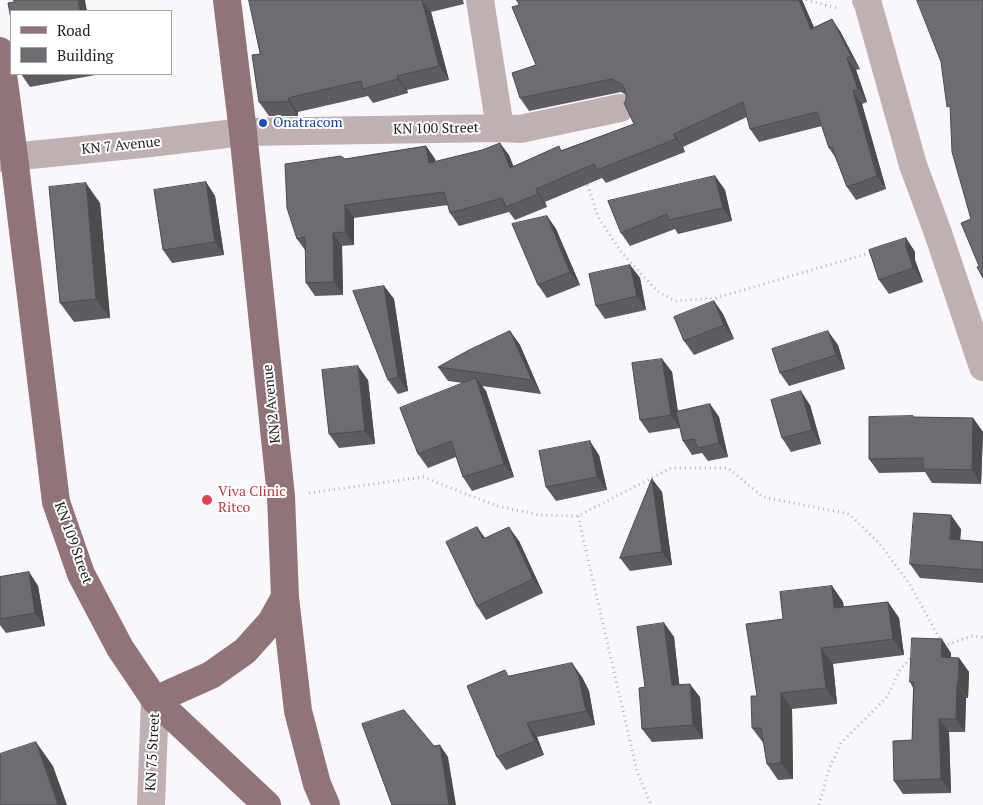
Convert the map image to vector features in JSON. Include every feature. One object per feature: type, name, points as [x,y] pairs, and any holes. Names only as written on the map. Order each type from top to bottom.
[{"type":"main road","name":"KN 2 Avenue","points":[[227,0],[243,132],[281,496],[285,597],[298,711],[317,784],[326,805]]},
{"type":"main road","name":"KN 109 Street","points":[[0,51],[7,158],[56,502],[81,574],[120,648],[155,700],[267,805]]},
{"type":"main road","points":[[155,700],[211,675],[245,651],[271,622],[285,597]]},
{"type":"street","name":"KN 100 Street","points":[[243,132],[500,128],[480,0]]},
{"type":"street","points":[[866,0],[913,165],[983,367]]},
{"type":"street","points":[[500,128],[520,128],[620,108]]},
{"type":"street","name":"KN 7 Avenue","points":[[7,158],[243,132]]},
{"type":"street","name":"KN 75 Street","points":[[150,805],[155,700]]},
{"type":"path","points":[[806,0],[812,1]]},
{"type":"path","points":[[586,179],[598,216],[622,253],[657,290],[675,301],[716,298],[874,252]]},
{"type":"path","points":[[281,496],[423,477],[497,506],[539,515],[578,516],[672,468],[728,468],[763,497],[849,514],[879,543],[909,583],[944,646]]},
{"type":"path","points":[[578,516],[638,772],[651,805]]},
{"type":"path","points":[[936,646],[944,646],[972,636],[983,637]]},
{"type":"path","points":[[819,805],[829,769],[841,743],[887,697],[900,670],[915,652]]},
{"type":"building","points":[[14,0],[78,0],[80,10],[10,10],[10,14],[8,3],[14,2]]},
{"type":"building","points":[[249,0],[422,0],[439,66],[397,76],[398,79],[363,89],[361,81],[288,98],[289,102],[259,102],[252,55],[260,54]]},
{"type":"building","points":[[517,0],[799,0],[811,29],[832,19],[851,56],[847,58],[858,89],[853,91],[877,176],[847,187],[832,147],[829,148],[817,112],[750,129],[743,102],[674,134],[676,139],[597,170],[594,164],[536,189],[538,194],[506,207],[502,198],[450,213],[444,192],[345,205],[345,232],[333,233],[334,282],[306,283],[305,237],[297,239],[287,208],[285,164],[341,156],[345,159],[426,146],[429,163],[482,150],[500,143],[510,168],[559,146],[561,151],[634,124],[624,103],[626,92],[622,84],[612,79],[520,98],[512,73],[536,65],[512,7],[519,5]]},
{"type":"building","points":[[917,0],[983,0],[983,278],[961,223],[971,219],[952,152],[950,106],[947,107],[941,62]]},
{"type":"building","points":[[715,176],[723,208],[669,220],[667,214],[621,233],[608,201]]},
{"type":"building","points":[[206,182],[215,242],[163,250],[154,190]]},
{"type":"building","points":[[86,183],[96,299],[60,303],[49,187]]},
{"type":"building","points":[[547,216],[570,272],[538,285],[512,224]]},
{"type":"building","points":[[906,238],[906,247],[913,268],[879,280],[869,250]]},
{"type":"building","points":[[630,265],[637,296],[596,306],[589,274]]},
{"type":"building","points":[[384,286],[398,377],[388,380],[353,291]]},
{"type":"building","points":[[714,301],[724,325],[684,341],[674,317]]},
{"type":"building","points":[[510,331],[532,380],[438,367],[469,350]]},
{"type":"building","points":[[828,331],[836,355],[780,373],[772,349]]},
{"type":"building","points":[[662,359],[671,415],[640,420],[632,363]]},
{"type":"building","points":[[358,366],[365,431],[329,434],[322,370]]},
{"type":"building","points":[[476,378],[504,464],[463,477],[451,441],[418,454],[400,408]]},
{"type":"building","points":[[801,391],[812,430],[782,438],[771,400]]},
{"type":"building","points":[[710,404],[719,443],[698,448],[694,439],[683,441],[676,412]]},
{"type":"building","points":[[869,417],[973,418],[972,470],[923,469],[923,458],[869,459]]},
{"type":"building","points":[[590,441],[597,477],[546,487],[539,451]]},
{"type":"building","points":[[652,479],[662,552],[620,558]]},
{"type":"building","points":[[914,513],[951,515],[950,539],[983,542],[983,570],[910,564]]},
{"type":"building","points":[[477,527],[483,539],[509,527],[533,579],[477,606],[446,542]]},
{"type":"building","points":[[29,572],[35,613],[0,619],[0,577]]},
{"type":"building","points":[[832,586],[834,608],[888,602],[893,639],[821,648],[826,688],[781,693],[781,763],[767,764],[761,728],[752,728],[751,696],[757,696],[746,624],[783,619],[780,592]]},
{"type":"building","points":[[664,623],[672,685],[690,684],[693,725],[642,729],[639,688],[645,687],[637,627]]},
{"type":"building","points":[[912,638],[942,639],[941,657],[959,658],[956,719],[939,719],[941,779],[894,781],[893,741],[912,740],[914,682],[910,682]]},
{"type":"building","points":[[572,663],[579,677],[586,711],[527,723],[535,741],[497,757],[467,686],[505,670],[508,676]]},
{"type":"building","points":[[404,710],[434,746],[440,745],[449,805],[392,805],[362,724]]},
{"type":"building","points":[[36,742],[58,805],[0,805],[0,754]]},
{"type":"place","name":"Onatracom","points":[[263,123]]},
{"type":"place","name":"Viva Clinic Ritco","points":[[207,500]]}]
